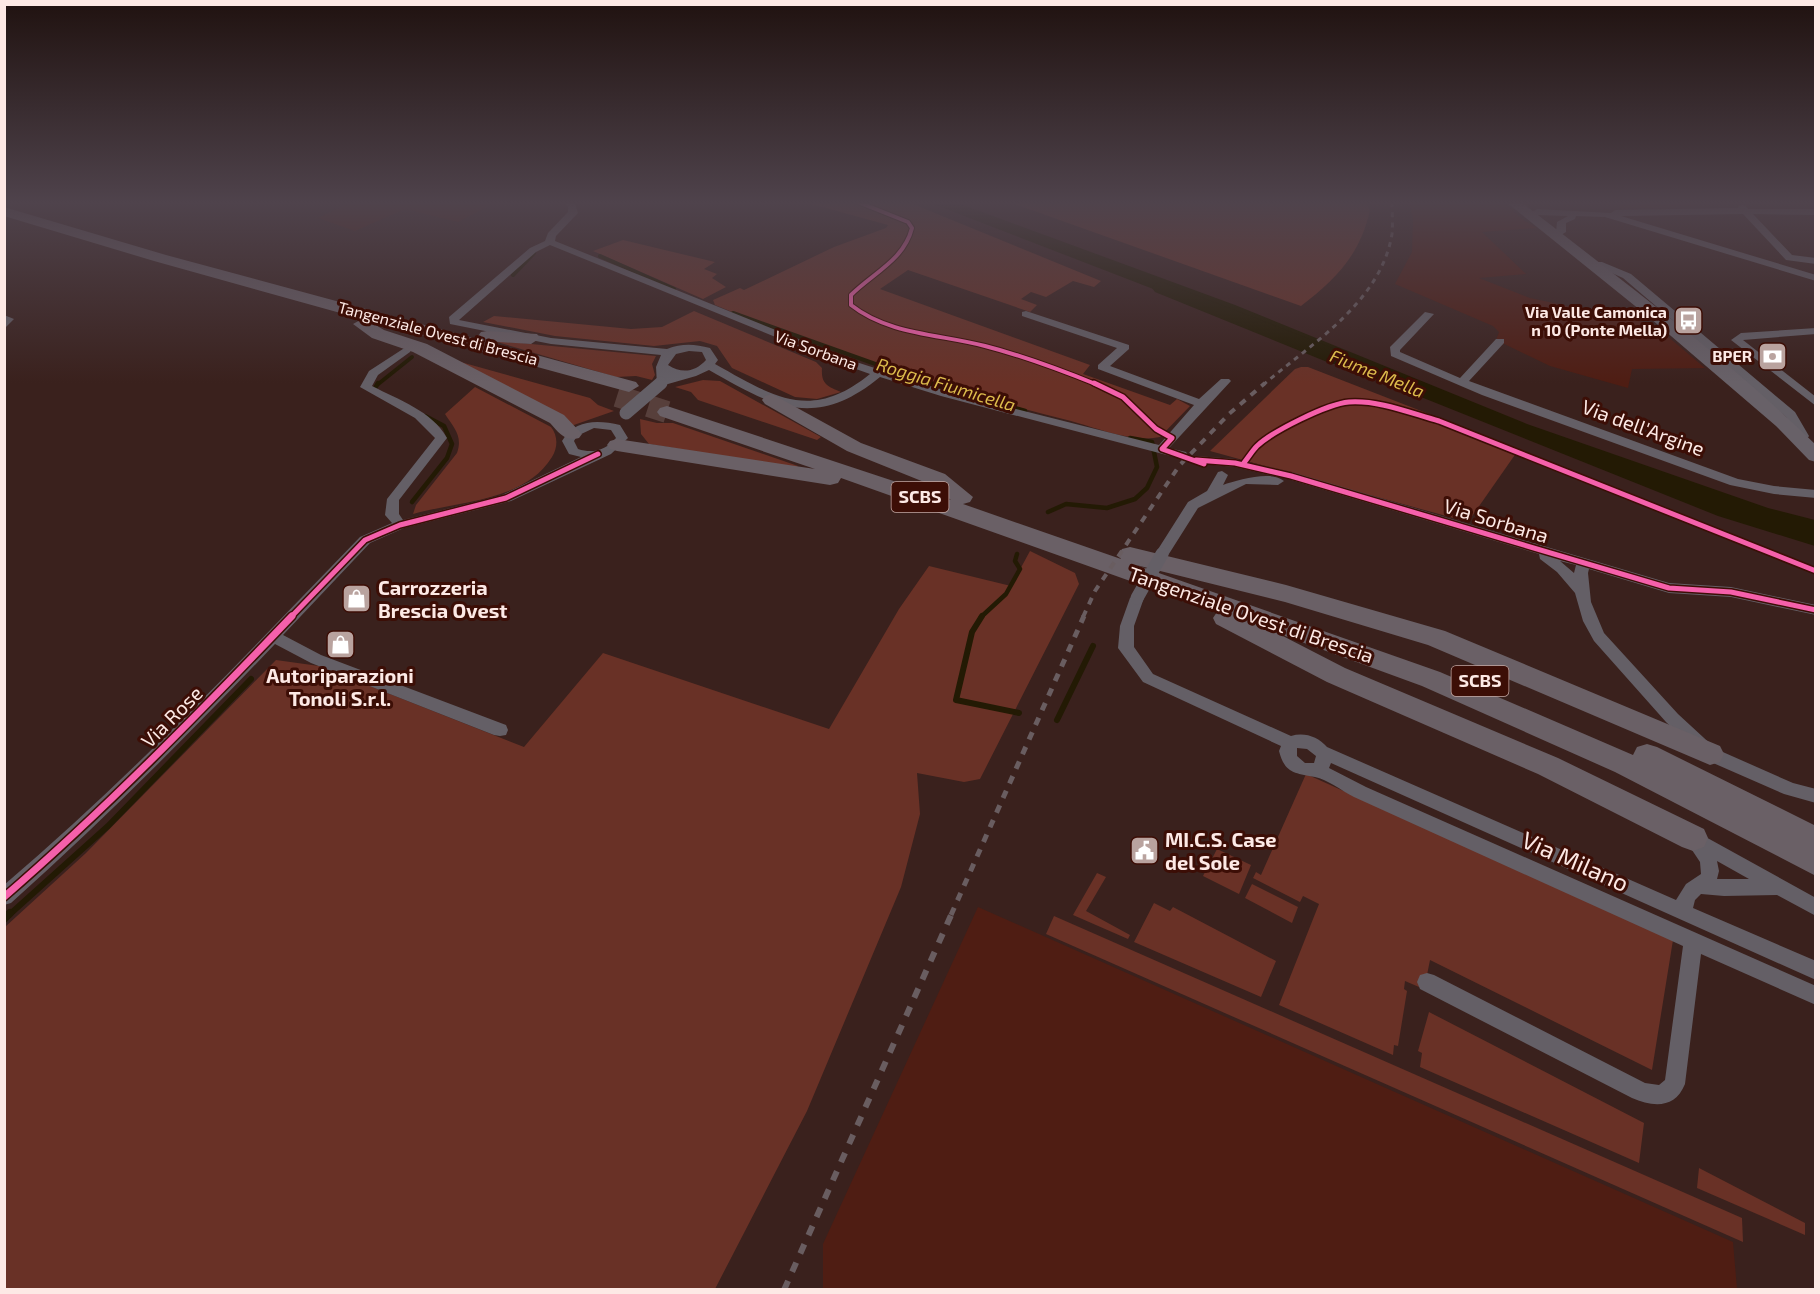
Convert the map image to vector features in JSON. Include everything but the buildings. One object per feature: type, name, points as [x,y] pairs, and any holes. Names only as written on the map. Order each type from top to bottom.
[{"type":"highway","name":"Tangenziale Ovest di Brescia","points":[[137,262],[368,320]]},
{"type":"highway","name":"Tangenziale Ovest di Brescia","points":[[174,262],[368,320],[623,391]]},
{"type":"highway","points":[[368,320],[403,317],[464,334],[531,338]]},
{"type":"highway","points":[[368,320],[378,334],[427,352],[557,419],[570,438]]},
{"type":"highway","points":[[772,400],[854,447],[937,479],[963,505]]},
{"type":"highway","name":"Tangenziale Ovest di Brescia","points":[[673,407],[963,505],[1130,555],[1354,633],[1529,700],[1700,780],[1815,841]]},
{"type":"highway","points":[[612,446],[823,477],[859,484],[922,506],[963,505]]},
{"type":"highway","name":"Tangenziale Ovest di Brescia","points":[[963,505],[1170,587],[1368,656],[1525,718],[1696,799],[1815,863]]},
{"type":"highway","points":[[1130,555],[1296,597],[1436,638],[1710,754]]},
{"type":"highway","points":[[1170,587],[1263,639],[1336,675],[1548,766],[1693,838]]},
{"type":"main road","points":[[1593,262],[1700,346],[1815,456]]},
{"type":"main road","points":[[1599,264],[1623,287]]},
{"type":"main road","points":[[1782,422],[1809,441]]},
{"type":"street","points":[[519,262],[453,319],[454,322],[468,327],[502,331],[531,338],[670,353]]},
{"type":"street","name":"Via Sorbana","points":[[599,262],[806,348],[1000,409],[1182,455]]},
{"type":"street","points":[[1762,262],[1814,278]]},
{"type":"street","points":[[1599,264],[1627,276],[1700,346],[1791,415],[1809,441]]},
{"type":"street","points":[[1026,314],[1125,347],[1102,367],[1201,404]]},
{"type":"street","name":"Via dell'Argine","points":[[1429,314],[1394,350],[1395,354],[1462,382],[1735,482],[1774,490],[1815,494]]},
{"type":"street","points":[[4,318],[9,319],[4,326]]},
{"type":"street","points":[[1815,331],[1736,338],[1739,344],[1815,403]]},
{"type":"street","points":[[1462,382],[1500,341]]},
{"type":"street","points":[[1700,346],[1739,344]]},
{"type":"street","points":[[661,383],[664,357],[670,353],[688,347],[706,350],[711,355],[709,365]]},
{"type":"street","points":[[400,525],[392,515],[393,499],[441,438],[439,432],[429,422],[366,387],[373,373],[406,350]]},
{"type":"street","points":[[709,365],[772,400],[811,405],[830,405],[863,388],[879,372]]},
{"type":"street","points":[[552,474],[570,438],[591,425],[626,413],[661,383],[692,374],[709,365]]},
{"type":"street","points":[[664,367],[675,374],[692,374]]},
{"type":"street","points":[[1162,449],[1201,404],[1225,381]]},
{"type":"street","points":[[612,446],[626,413]]},
{"type":"street","points":[[591,425],[601,424],[616,428],[612,446]]},
{"type":"street","points":[[570,438],[573,451],[580,454],[612,446]]},
{"type":"street","name":"Via Rose","points":[[4,897],[128,784],[354,550],[377,533],[400,525],[506,498],[612,446]]},
{"type":"street","name":"Via Sorbana","points":[[1212,494],[1223,470],[1235,463],[1669,588],[1739,593],[1815,610]]},
{"type":"street","points":[[1245,482],[1253,474],[1247,467]]},
{"type":"street","name":"Via Sorbana","points":[[1223,470],[1232,482],[1305,482]]},
{"type":"street","name":"Via Sorbana","points":[[1245,482],[1212,494],[1193,505],[1181,520],[1137,598],[1127,626],[1126,648],[1148,678],[1291,743]]},
{"type":"street","points":[[1533,549],[1562,569],[1583,593]]},
{"type":"street","points":[[1583,564],[1581,570],[1583,593],[1592,624],[1599,637],[1710,754],[1790,789],[1815,796]]},
{"type":"street","points":[[273,636],[316,659],[500,730]]},
{"type":"street","points":[[1308,742],[1320,761],[1300,768],[1290,761],[1287,751],[1291,743],[1308,742]]},
{"type":"street","name":"Via Milano","points":[[1320,761],[1666,903],[1815,971]]},
{"type":"street","name":"Via Milano","points":[[1320,761],[1662,928],[1815,996]]},
{"type":"street","points":[[1684,911],[1687,896],[1697,885],[1706,882],[1711,871],[1710,863],[1693,838]]},
{"type":"street","points":[[1693,838],[1784,888],[1815,908]]},
{"type":"street","points":[[1697,885],[1724,888],[1784,888]]},
{"type":"street","points":[[1662,928],[1666,903]]},
{"type":"street","points":[[1427,982],[1639,1091],[1658,1097],[1668,1093],[1675,1084],[1697,944],[1703,920]]},
{"type":"shaded area","points":[[619,262],[714,262],[704,269],[717,274],[712,278],[726,287],[703,299]]},
{"type":"shaded area","points":[[802,262],[1056,262],[1101,281],[1094,287],[1073,281],[1046,297],[1031,292],[1021,299],[1037,305],[1030,312],[908,270],[880,289],[1090,365],[1083,374],[1170,405],[1177,399],[1190,406],[1160,437],[1138,438],[1103,431],[890,369],[715,305],[713,300],[740,288],[744,290]]},
{"type":"shaded area","points":[[1179,262],[1347,262],[1336,276],[1301,306]]},
{"type":"shaded area","points":[[1406,262],[1514,262],[1526,274],[1479,278],[1530,298],[1653,324],[1705,368],[1632,369],[1628,388],[1550,366],[1496,340],[1499,332],[1493,326],[1395,284]]},
{"type":"shaded area","points":[[694,311],[816,362],[822,368],[826,384],[841,392],[817,399],[795,397],[732,368],[717,346],[700,341],[654,346],[555,336],[483,322],[494,316],[631,329],[662,327]]},
{"type":"shaded area","points":[[490,340],[656,356],[652,364],[655,375],[652,380],[636,376],[616,377]]},
{"type":"shaded area","points":[[457,361],[590,398],[598,405],[614,411],[571,426]]},
{"type":"shaded area","points":[[1308,367],[1519,449],[1468,522],[1210,451],[1295,369]]},
{"type":"shaded area","points":[[703,380],[720,381],[821,437],[817,440],[698,400],[691,392],[675,387]]},
{"type":"shaded area","points":[[475,387],[551,427],[556,438],[554,453],[540,472],[525,483],[508,491],[489,498],[413,514],[416,505],[457,453],[459,447],[458,437],[445,414]]},
{"type":"shaded area","points":[[640,419],[657,423],[673,423],[798,466],[796,468],[649,444],[641,434]]},
{"type":"shaded area","points":[[1030,551],[1075,573],[1079,584],[980,779],[964,782],[917,773],[920,814],[901,887],[807,1111],[715,1289],[5,1290],[5,927],[86,853],[276,660],[319,666],[524,747],[603,653],[829,729],[899,609],[929,566],[1011,586]]},
{"type":"shaded area","points":[[1306,774],[1673,940],[1652,1070],[1430,960],[1425,985],[1419,987],[1405,981],[1404,989],[1407,991],[1398,1046],[1394,1045],[1393,1055],[1279,1005],[1319,904],[1303,896],[1300,902],[1253,878],[1256,872],[1261,875]]},
{"type":"shaded area","points":[[1217,849],[1251,865],[1239,894],[1203,876]]},
{"type":"shaded area","points":[[1097,873],[1106,877],[1086,911],[1130,935],[1128,939],[1073,915]]},
{"type":"shaded area","points":[[1252,884],[1298,907],[1292,923],[1245,898]]},
{"type":"shaded area","points":[[1154,903],[1170,911],[1173,907],[1276,961],[1261,997],[1134,942]]},
{"type":"shaded area","points":[[978,907],[1733,1242],[1737,1289],[823,1289],[823,1244]]},
{"type":"shaded area","points":[[1054,916],[1742,1218],[1743,1242],[1046,934]]},
{"type":"shaded area","points":[[1429,1012],[1644,1123],[1639,1163],[1420,1067],[1422,1053],[1418,1051]]},
{"type":"shaded area","points":[[1699,1168],[1805,1223],[1805,1235],[1697,1188]]},
{"type":"water","points":[[1084,262],[1119,262],[1235,305],[1527,424],[1768,508],[1815,520],[1815,546],[1718,516],[1311,353],[1294,338],[1207,305],[1174,297]]},
{"type":"waterway","name":"Roggia Fiumicella","points":[[513,275],[525,262]]},
{"type":"waterway","name":"Roggia Fiumicella","points":[[614,262],[674,289]]},
{"type":"waterway","name":"Fiume Mella","points":[[1162,288],[1340,359]]},
{"type":"waterway","name":"Roggia Fiumicella","points":[[733,313],[934,385]]},
{"type":"waterway","name":"Roggia Fiumicella","points":[[377,385],[412,357]]},
{"type":"waterway","name":"Roggia Fiumicella","points":[[377,392],[374,390],[378,383]]},
{"type":"waterway","name":"Roggia Fiumicella","points":[[930,383],[1025,411]]},
{"type":"waterway","name":"Roggia Fiumicella","points":[[412,502],[447,458],[452,444],[444,426],[425,416]]},
{"type":"waterway","name":"Roggia Fiumicella","points":[[1048,512],[1066,504],[1107,508],[1135,499],[1147,488],[1157,467],[1152,442],[1130,438]]},
{"type":"waterway","name":"Roggia Fiumicella","points":[[982,616],[1006,594],[1020,569],[1015,561],[1017,554]]},
{"type":"waterway","name":"Roggia Fiumicella","points":[[982,616],[972,632],[956,700],[1019,713]]},
{"type":"waterway","name":"Roggia Fiumicella","points":[[1057,720],[1093,646]]},
{"type":"waterway","name":"Roggia Fiumicella","points":[[9,915],[108,826],[251,679]]},
{"type":"waterway","name":"Roggia Fiumicella","points":[[4,919],[10,913]]},
{"type":"tunnel","points":[[617,396],[667,412]]},
{"type":"railway","points":[[1263,385],[1341,320],[1374,281],[1383,262]]},
{"type":"railway","points":[[1083,617],[1095,591],[1179,466],[1229,414],[1265,383]]},
{"type":"railway","points":[[951,915],[1084,616]]},
{"type":"railway","points":[[784,1290],[952,913]]},
{"type":"cycle path","points":[[891,262],[851,295],[851,305],[863,315],[896,328],[970,342],[1002,351],[1115,392],[1130,403],[1156,429],[1172,438],[1162,449],[1204,464]]},
{"type":"cycle path","points":[[1243,464],[1258,445],[1281,430],[1333,406],[1348,402],[1380,404],[1439,421],[1816,571]]},
{"type":"cycle path","points":[[4,897],[57,851],[191,722],[365,540],[400,525],[506,498],[598,454]]},
{"type":"cycle path","points":[[1196,460],[1235,463],[1291,476],[1669,588],[1731,592],[1816,610]]},
{"type":"place","name":"Via Valle Camonica n 10 (Ponte Mella)","points":[[1688,321]]},
{"type":"place","name":"BPER","points":[[1773,356]]},
{"type":"place","name":"Carrozzeria Brescia Ovest","points":[[357,599]]},
{"type":"place","name":"Autoriparazioni Tonoli S.r.l.","points":[[340,645]]},
{"type":"place","name":"MI.C.S. Case del Sole","points":[[1144,851]]}]
